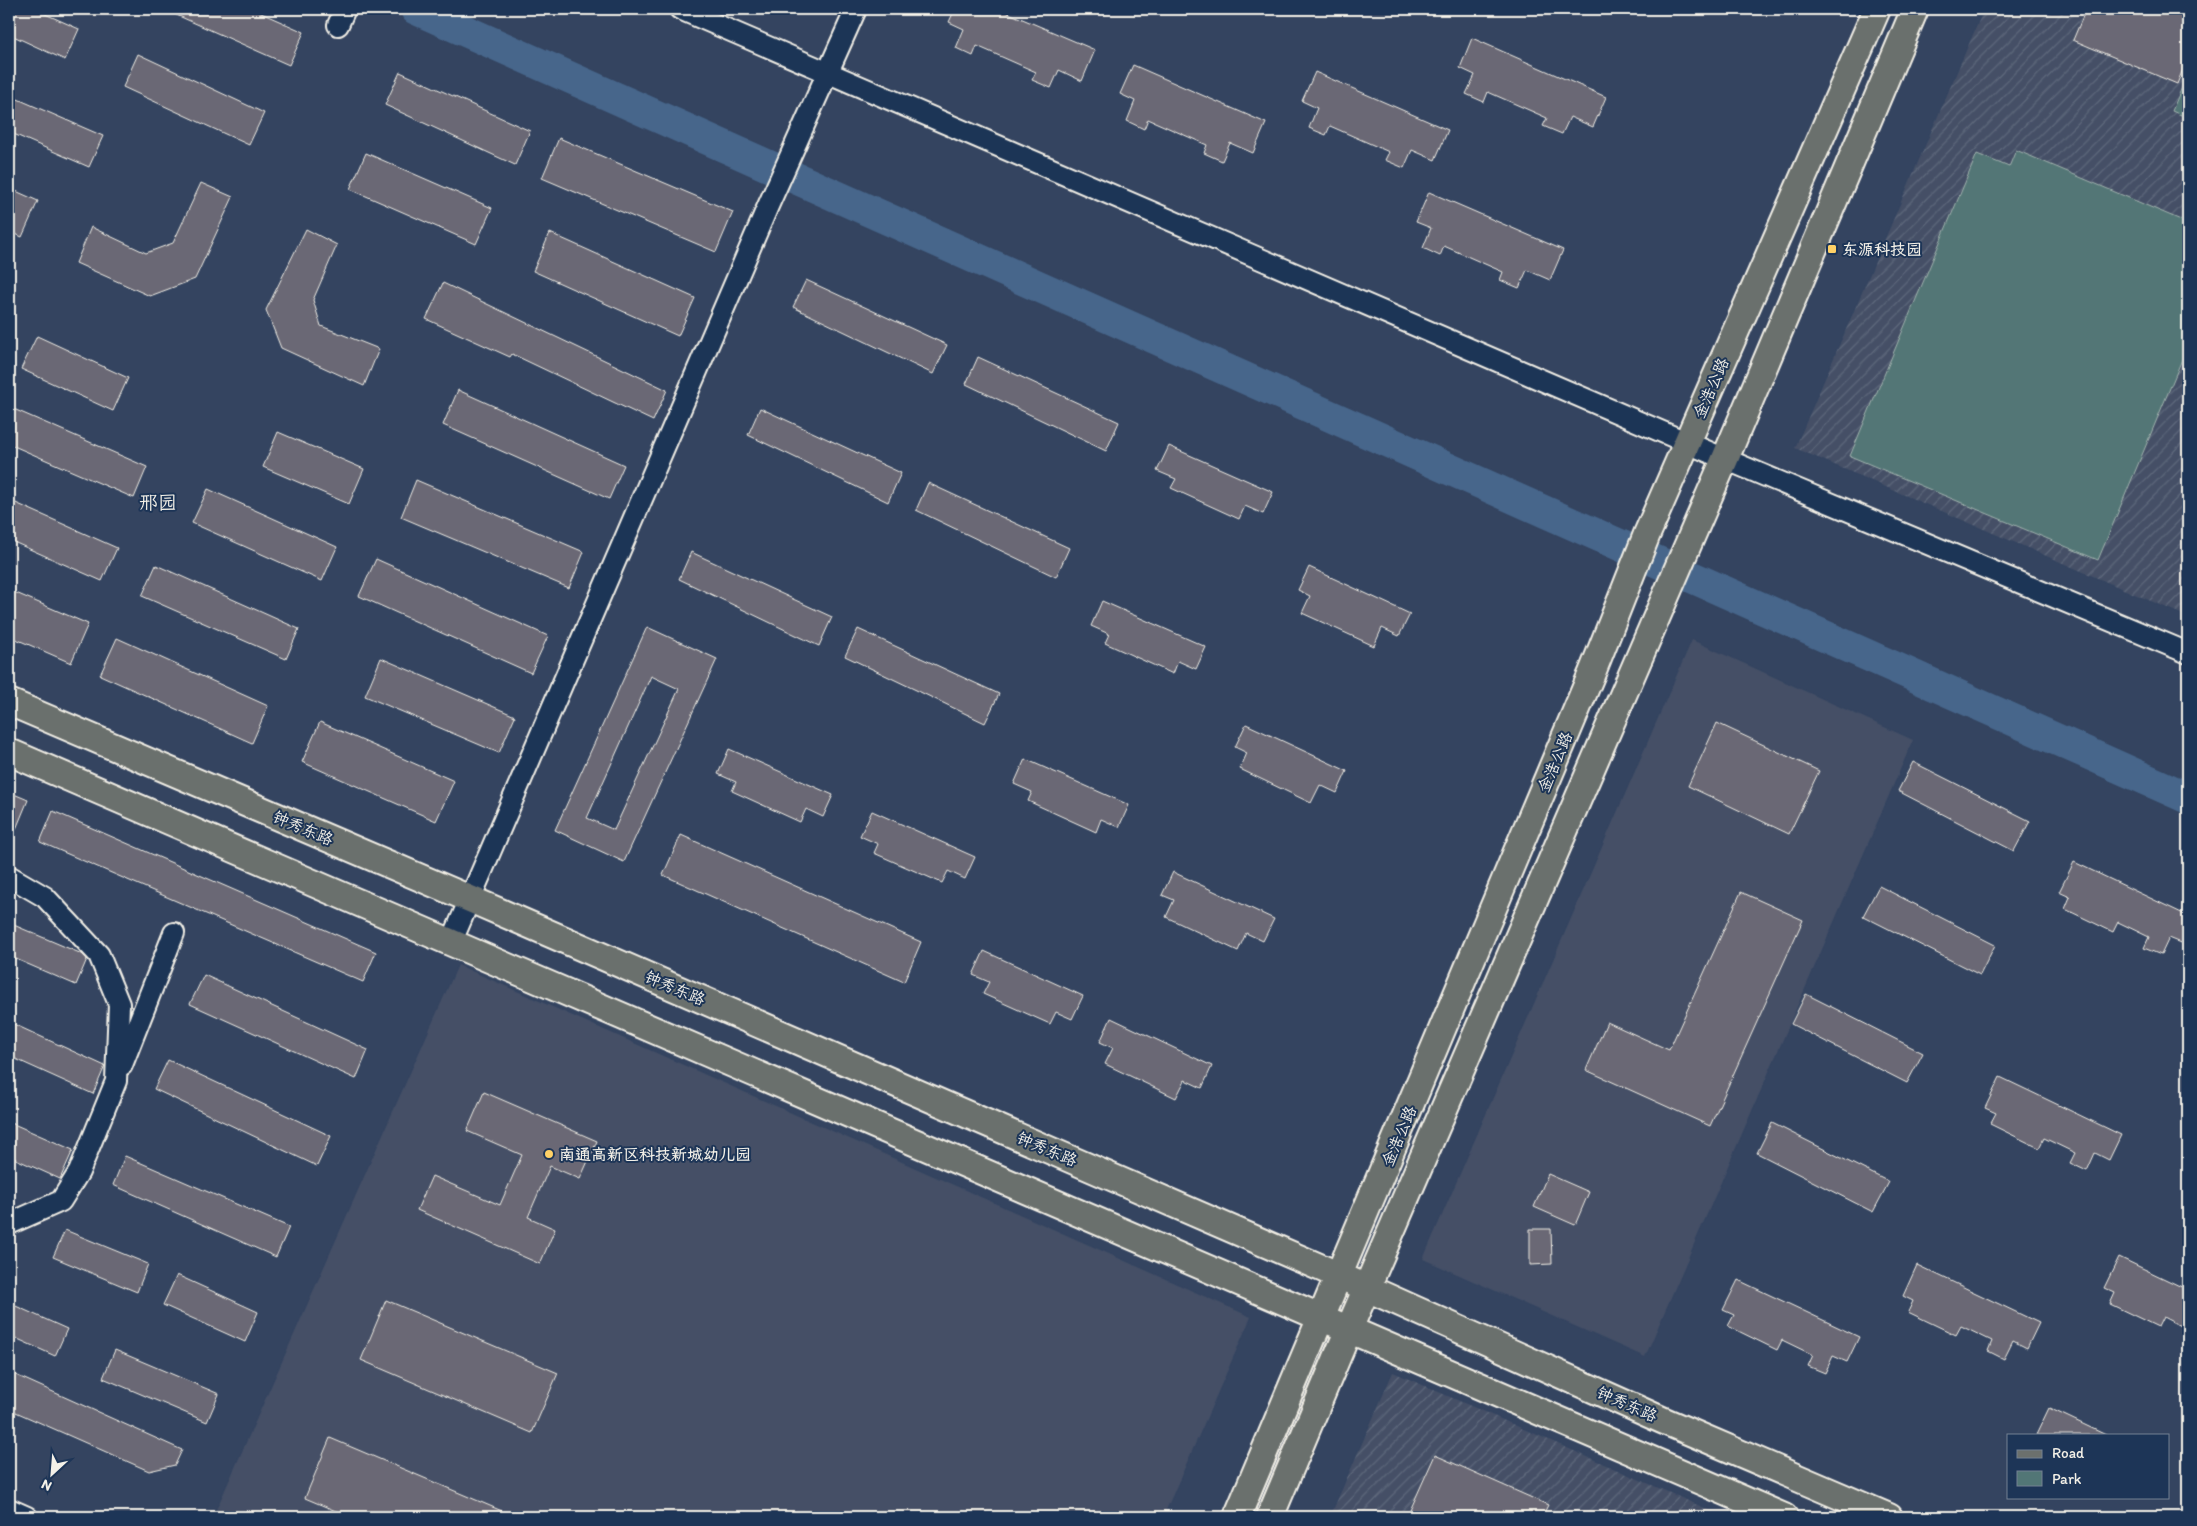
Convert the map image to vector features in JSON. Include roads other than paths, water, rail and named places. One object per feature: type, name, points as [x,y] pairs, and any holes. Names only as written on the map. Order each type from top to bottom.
[{"type":"main road","name":"金浩公路","points":[[1237,1517],[1323,1318],[1588,682],[1647,534],[1877,9]]},
{"type":"main road","points":[[1270,1517],[1367,1287],[1725,458],[1915,9]]},
{"type":"main road","name":"钟秀东路","points":[[9,702],[1367,1287],[1662,1420],[1889,1517]]},
{"type":"main road","points":[[9,752],[1784,1517]]},
{"type":"street","points":[[680,9],[1725,458],[2188,653]]},
{"type":"street","points":[[451,943],[768,206],[856,9]]},
{"type":"street","points":[[9,876],[45,897],[99,955],[119,1004],[116,1081]]},
{"type":"street","points":[[9,1224],[61,1201],[79,1172],[174,933]]},
{"type":"street","points":[[9,1509],[27,1517]]},
{"type":"waterway","points":[[416,9],[2188,798]]},
{"type":"place","name":"东源科技园","points":[[1832,249]]},
{"type":"place","name":"南通高新区科技新城幼儿园","points":[[549,1154]]},
{"type":"district","name":"邢园","points":[[158,502]]}]
